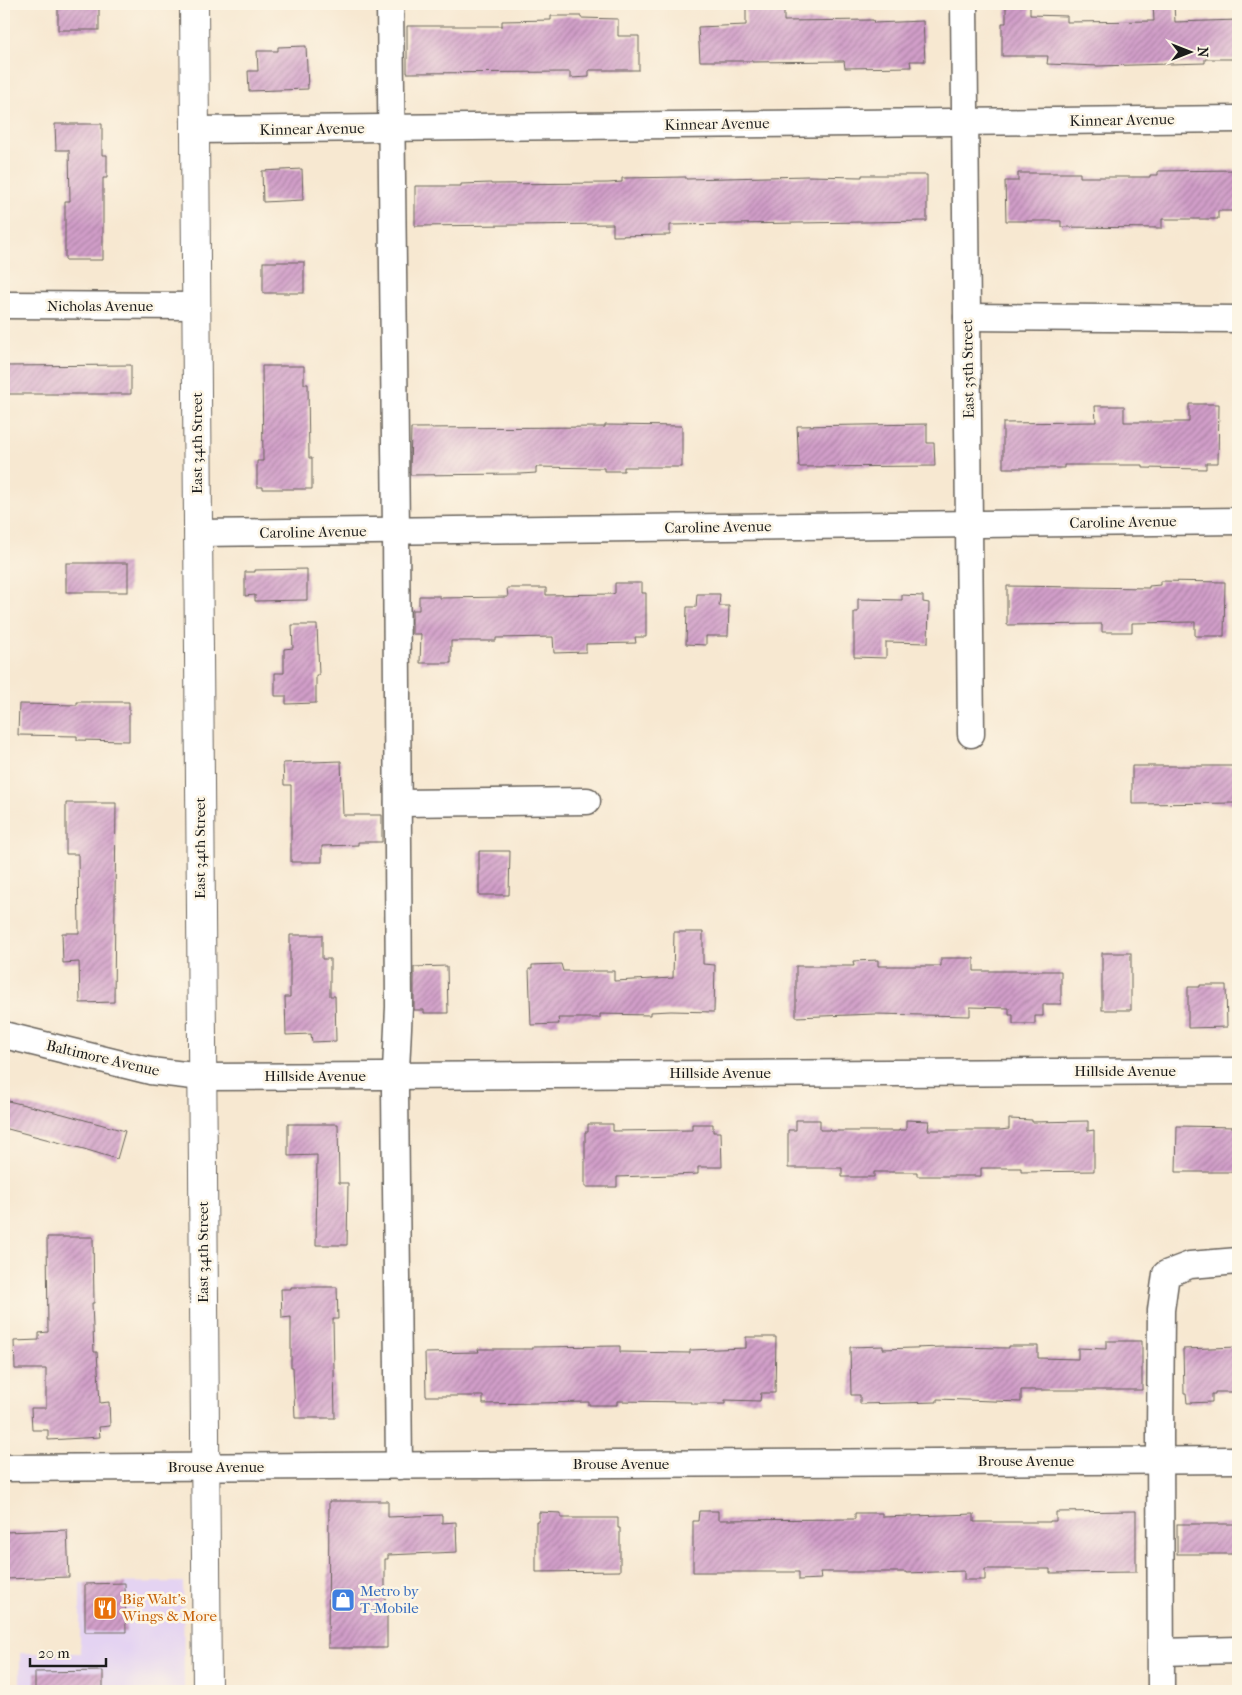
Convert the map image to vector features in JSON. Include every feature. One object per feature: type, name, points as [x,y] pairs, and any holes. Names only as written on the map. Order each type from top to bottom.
[{"type":"main road","name":"East 34th Street","points":[[194,4],[207,1691]]},
{"type":"street","points":[[390,4],[398,803],[399,1007],[395,1075],[399,1466]]},
{"type":"street","name":"East 35th Street","points":[[964,4],[971,734]]},
{"type":"street","name":"Kinnear Avenue","points":[[195,130],[1238,119]]},
{"type":"street","name":"Nicholas Avenue","points":[[4,305],[196,306]]},
{"type":"street","points":[[967,317],[1238,320]]},
{"type":"street","name":"Caroline Avenue","points":[[198,533],[1238,521]]},
{"type":"street","points":[[398,803],[587,801]]},
{"type":"street","name":"Baltimore Avenue","points":[[4,1035],[150,1071],[202,1077]]},
{"type":"street","name":"Hillside Avenue","points":[[202,1077],[1238,1071]]},
{"type":"street","points":[[1161,1691],[1161,1310],[1166,1274],[1190,1264],[1238,1261]]},
{"type":"street","name":"Brouse Avenue","points":[[4,1468],[1238,1460]]},
{"type":"street","points":[[1161,1652],[1238,1650]]},
{"type":"shaded area","points":[[183,1582],[184,1691],[20,1691],[20,1653],[80,1653],[80,1583]]},
{"type":"building","points":[[58,4],[99,4],[99,30],[58,30]]},
{"type":"building","points":[[746,4],[784,4],[784,21],[873,20],[874,23],[923,21],[925,61],[910,61],[911,67],[845,68],[844,61],[700,61],[698,27],[746,25]]},
{"type":"building","points":[[1006,4],[1030,4],[1030,15],[1067,16],[1067,22],[1154,21],[1153,4],[1174,4],[1175,22],[1238,20],[1238,59],[1205,59],[1205,63],[1098,66],[1047,64],[1048,56],[1002,56],[1002,23],[1006,23]]},
{"type":"building","points":[[551,16],[618,19],[618,36],[639,36],[639,70],[589,70],[589,77],[570,78],[570,72],[407,73],[407,26],[502,26],[502,21],[551,20]]},
{"type":"building","points":[[306,46],[308,89],[249,91],[248,71],[258,71],[257,51],[278,51],[278,47]]},
{"type":"building","points":[[55,124],[102,124],[102,155],[107,155],[107,178],[103,178],[103,260],[65,260],[65,201],[70,201],[69,150],[56,150]]},
{"type":"building","points":[[302,169],[303,200],[263,202],[262,171]]},
{"type":"building","points":[[1238,170],[1238,211],[1218,211],[1218,219],[1162,219],[1162,228],[1061,227],[1061,221],[1006,221],[1005,181],[1018,181],[1018,173],[1080,173],[1080,177],[1150,177],[1150,175],[1158,175],[1158,171]]},
{"type":"building","points":[[862,175],[927,175],[927,221],[670,225],[670,235],[613,236],[613,224],[415,226],[415,186],[461,186],[461,184],[491,183],[608,183],[622,182],[622,178],[862,177]]},
{"type":"building","points":[[263,262],[304,262],[304,293],[263,293]]},
{"type":"building","points":[[131,365],[131,394],[4,394],[4,366]]},
{"type":"building","points":[[262,366],[304,366],[304,384],[308,384],[309,458],[312,458],[312,489],[263,489],[263,487],[257,487],[257,461],[263,461]]},
{"type":"building","points":[[1189,404],[1219,404],[1218,463],[1206,463],[1206,469],[1143,468],[1143,465],[1064,465],[1064,468],[1003,468],[1003,423],[1096,422],[1095,406],[1124,406],[1124,422],[1189,422]]},
{"type":"building","points":[[927,424],[927,443],[934,443],[935,466],[799,467],[797,426]]},
{"type":"building","points":[[605,425],[682,426],[682,467],[624,467],[624,471],[604,471],[604,468],[536,467],[536,473],[521,474],[410,475],[411,428],[605,427]]},
{"type":"building","points":[[66,563],[128,563],[128,592],[66,592]]},
{"type":"building","points":[[307,569],[307,600],[255,601],[255,595],[245,596],[245,572],[255,572],[255,570]]},
{"type":"building","points":[[1160,581],[1225,582],[1224,636],[1195,636],[1195,622],[1132,623],[1132,632],[1102,632],[1102,624],[1007,625],[1007,586],[1149,588],[1149,586],[1160,585]]},
{"type":"building","points":[[615,583],[642,583],[642,593],[646,593],[646,637],[635,637],[636,643],[586,644],[586,652],[554,653],[553,637],[496,638],[496,641],[451,641],[451,663],[420,663],[421,634],[412,634],[412,610],[419,610],[419,596],[440,596],[440,598],[508,597],[507,588],[546,588],[546,595],[612,594],[615,593]]},
{"type":"building","points":[[697,594],[720,594],[719,606],[729,606],[728,636],[706,636],[706,645],[686,644],[687,607],[696,607]]},
{"type":"building","points":[[902,595],[923,596],[923,602],[929,603],[928,643],[886,642],[886,658],[854,657],[854,612],[858,612],[858,599],[902,600]]},
{"type":"building","points":[[292,625],[317,625],[319,675],[316,675],[316,703],[286,704],[286,696],[275,696],[275,673],[284,673],[284,649],[293,648]]},
{"type":"building","points":[[77,702],[129,702],[129,741],[77,740],[77,736],[18,735],[19,704],[77,705]]},
{"type":"building","points":[[341,761],[343,815],[382,815],[382,842],[358,842],[358,845],[322,846],[322,862],[291,862],[291,785],[284,785],[283,763]]},
{"type":"building","points":[[1132,766],[1238,766],[1238,803],[1132,804]]},
{"type":"building","points":[[66,803],[116,803],[114,1002],[80,1003],[79,962],[63,963],[62,933],[79,933],[78,854],[66,854]]},
{"type":"building","points":[[479,851],[510,851],[509,895],[479,895]]},
{"type":"building","points":[[674,932],[703,932],[703,964],[715,965],[714,1012],[671,1011],[650,1012],[650,1015],[600,1014],[600,1018],[558,1018],[559,1024],[531,1025],[529,969],[532,969],[532,965],[561,964],[563,971],[614,971],[614,981],[673,978]]},
{"type":"building","points":[[290,935],[322,935],[322,959],[330,959],[330,996],[335,996],[336,1041],[312,1042],[311,1034],[286,1035],[285,997],[290,997]]},
{"type":"building","points":[[1102,953],[1131,953],[1131,1010],[1102,1010]]},
{"type":"building","points":[[941,958],[974,958],[974,971],[1061,971],[1061,1004],[1043,1004],[1043,1016],[1035,1016],[1035,1024],[1013,1024],[1013,1015],[1009,1015],[1009,1008],[970,1007],[970,1016],[875,1014],[796,1017],[796,966],[854,966],[853,961],[878,960],[878,966],[941,966]]},
{"type":"building","points":[[447,966],[448,1013],[424,1013],[424,1010],[414,1010],[414,967]]},
{"type":"building","points":[[1200,985],[1226,985],[1227,1027],[1188,1028],[1188,987],[1200,987]]},
{"type":"building","points":[[4,1100],[125,1131],[117,1159],[4,1128]]},
{"type":"building","points":[[1009,1119],[1032,1120],[1032,1122],[1088,1121],[1088,1131],[1094,1130],[1094,1171],[1021,1172],[1021,1168],[981,1168],[981,1176],[917,1176],[917,1172],[874,1172],[874,1177],[842,1177],[842,1168],[788,1168],[788,1130],[796,1130],[796,1120],[820,1120],[820,1130],[899,1131],[906,1130],[906,1120],[929,1121],[928,1130],[1000,1130],[1009,1129]]},
{"type":"building","points":[[288,1124],[338,1124],[339,1183],[348,1183],[347,1245],[316,1245],[317,1155],[288,1156]]},
{"type":"building","points":[[588,1124],[613,1124],[613,1131],[692,1130],[692,1124],[713,1124],[713,1132],[721,1132],[722,1167],[698,1167],[698,1174],[617,1177],[617,1187],[585,1187],[585,1132],[588,1132]]},
{"type":"building","points":[[1177,1126],[1238,1127],[1238,1172],[1176,1172]]},
{"type":"building","points":[[47,1237],[93,1237],[94,1303],[92,1303],[94,1352],[97,1352],[100,1403],[109,1402],[110,1426],[99,1427],[100,1437],[48,1440],[48,1430],[32,1430],[31,1408],[46,1408],[46,1369],[15,1369],[14,1341],[39,1340],[39,1333],[48,1332]]},
{"type":"building","points":[[291,1287],[337,1287],[338,1319],[333,1319],[335,1418],[295,1418],[293,1367],[291,1367],[291,1317],[282,1318],[281,1289],[291,1289]]},
{"type":"building","points":[[746,1337],[776,1337],[775,1393],[761,1393],[760,1401],[725,1400],[725,1404],[617,1401],[617,1405],[589,1405],[589,1402],[483,1404],[483,1396],[426,1396],[425,1353],[479,1352],[478,1349],[533,1349],[533,1347],[620,1346],[620,1352],[690,1353],[690,1350],[746,1348]]},
{"type":"building","points":[[1106,1341],[1142,1341],[1142,1390],[1021,1390],[1021,1402],[937,1399],[937,1402],[860,1404],[860,1395],[851,1395],[850,1347],[883,1346],[883,1349],[1038,1346],[1038,1358],[1078,1359],[1078,1348],[1106,1349]]},
{"type":"building","points":[[1238,1347],[1238,1392],[1215,1392],[1215,1394],[1212,1394],[1212,1402],[1187,1403],[1186,1393],[1184,1393],[1183,1349]]},
{"type":"building","points":[[329,1501],[388,1501],[388,1517],[442,1515],[442,1523],[456,1522],[457,1552],[388,1555],[388,1559],[385,1559],[387,1648],[328,1648]]},
{"type":"building","points":[[699,1511],[718,1511],[718,1520],[855,1519],[855,1513],[882,1513],[882,1517],[974,1514],[974,1522],[1050,1522],[1056,1521],[1056,1512],[1136,1511],[1136,1572],[1050,1573],[1050,1569],[985,1569],[985,1580],[964,1580],[964,1571],[906,1573],[820,1572],[821,1579],[799,1580],[799,1572],[693,1572],[693,1521],[698,1521]]},
{"type":"building","points":[[539,1512],[561,1513],[561,1518],[618,1518],[618,1528],[620,1528],[620,1571],[536,1572],[536,1521],[539,1521]]},
{"type":"building","points":[[1177,1524],[1238,1524],[1238,1554],[1177,1554]]},
{"type":"building","points":[[67,1530],[69,1577],[4,1579],[4,1532]]},
{"type":"building","name":"Big Walt's Wings & More","points":[[125,1583],[126,1632],[85,1632],[85,1584]]},
{"type":"building","points":[[103,1671],[103,1691],[35,1691],[35,1672]]},
{"type":"place","name":"Metro by T-Mobile","points":[[343,1600]]},
{"type":"place","name":"Big Walt's Wings & More","points":[[105,1608]]}]
